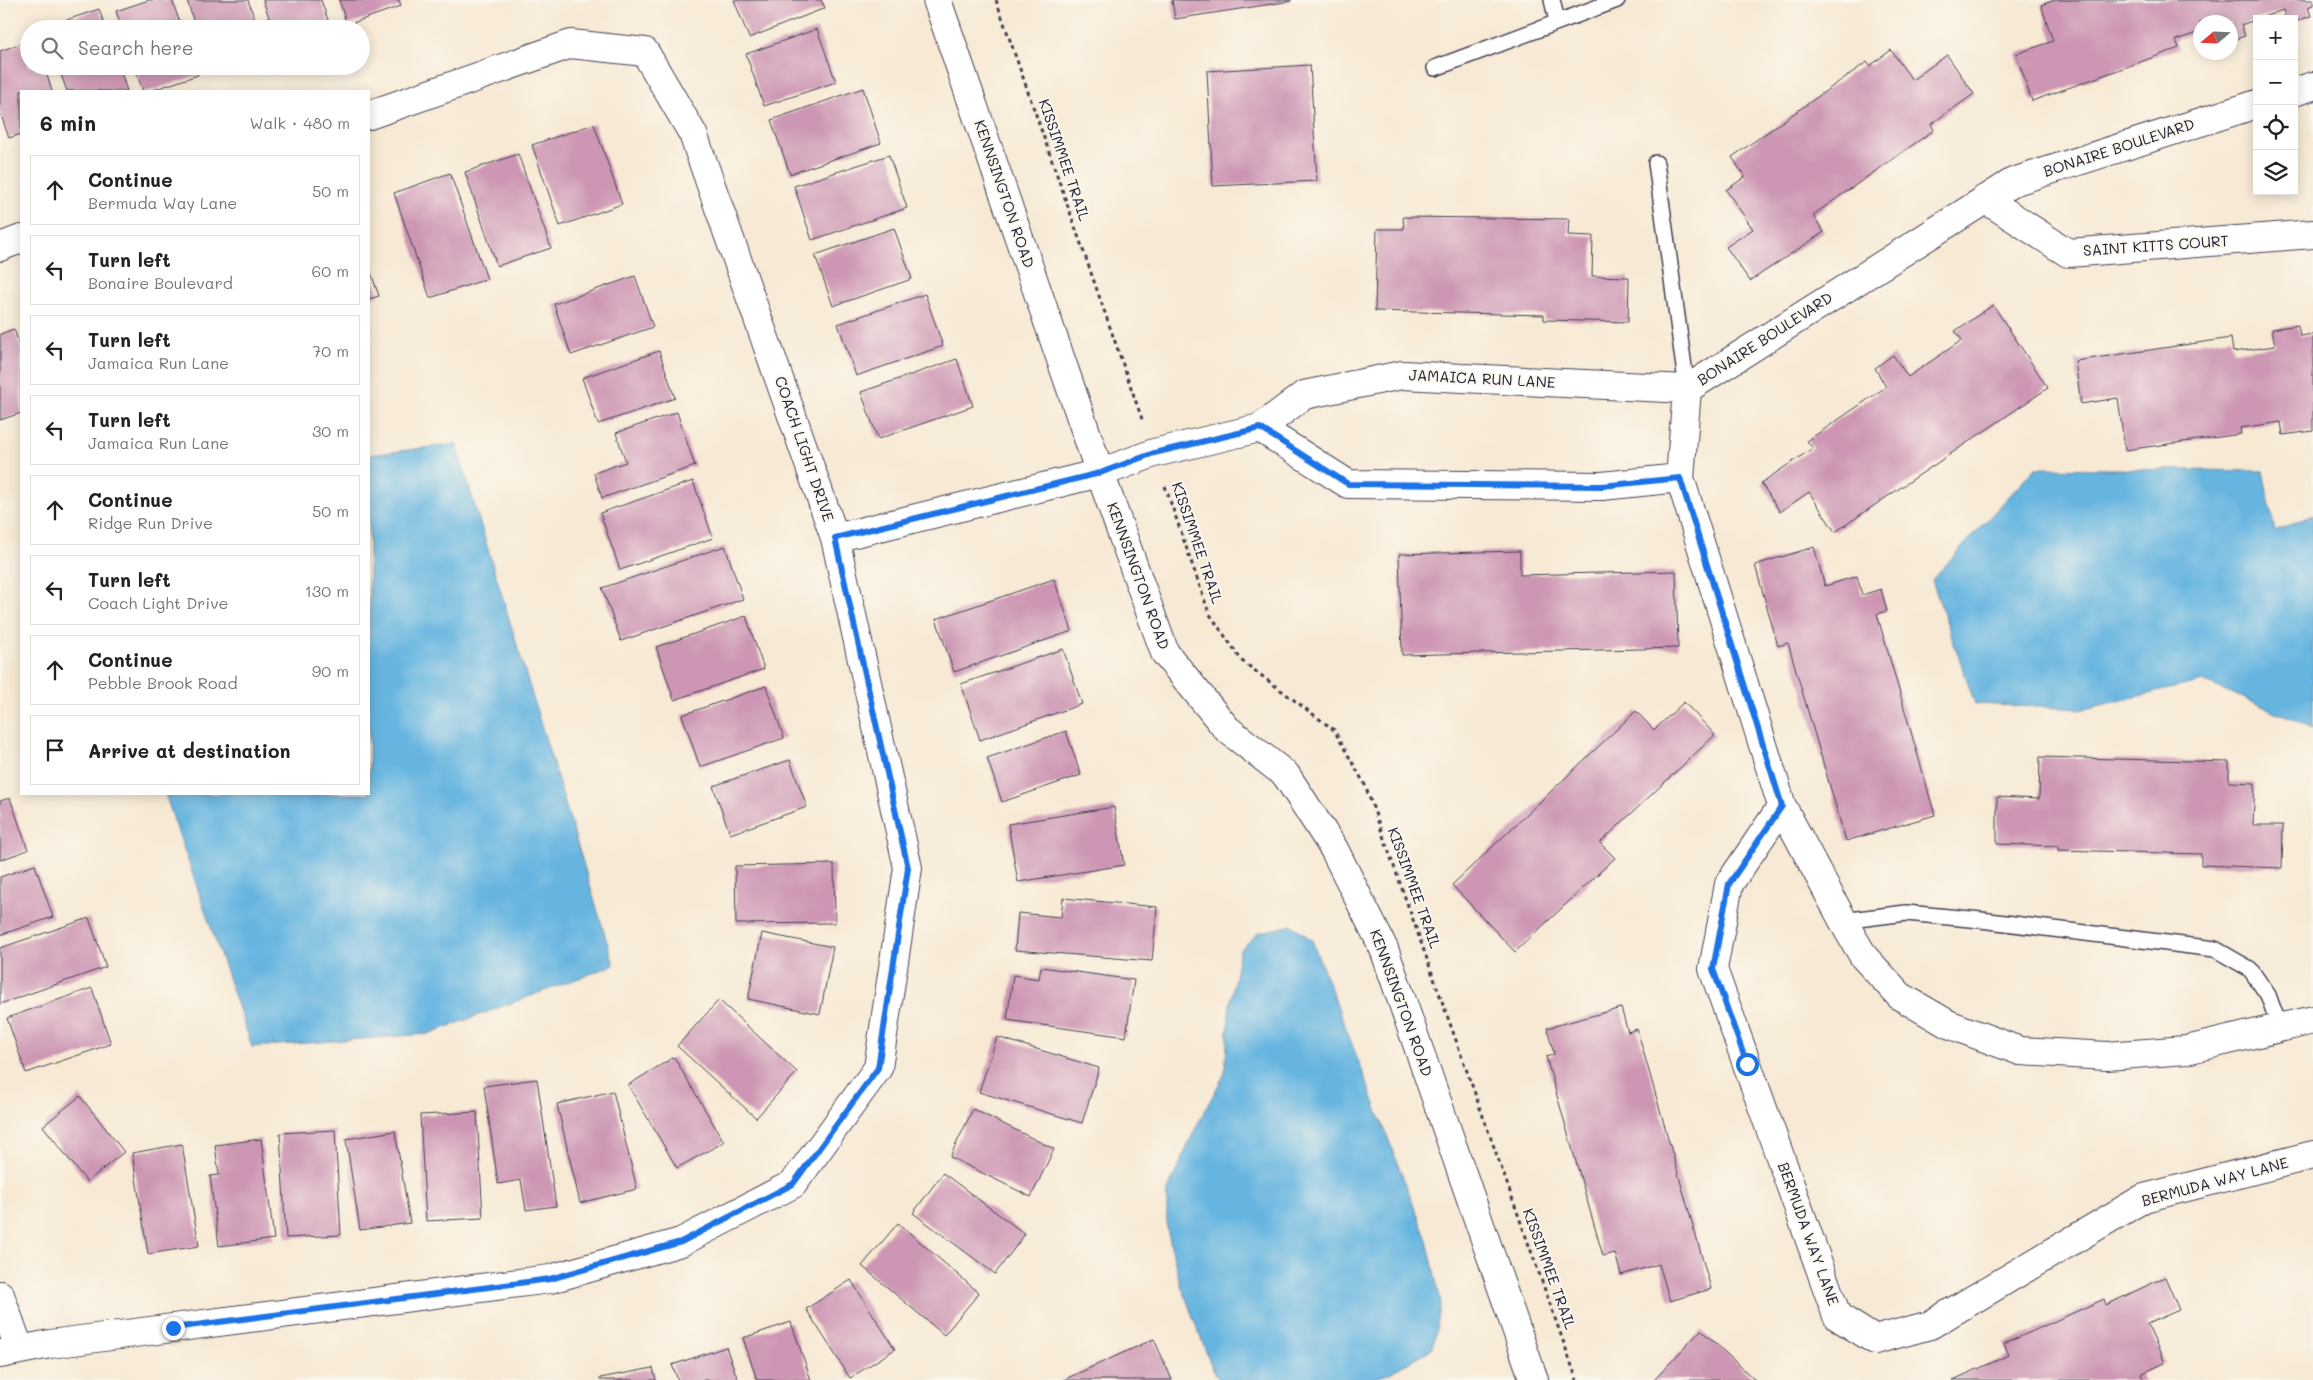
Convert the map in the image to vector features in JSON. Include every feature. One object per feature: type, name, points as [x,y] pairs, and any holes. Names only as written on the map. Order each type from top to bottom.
[{"type":"street","name":"KENNSINGTON ROAD","points":[[937,0],[1100,473],[1166,653],[1228,729],[1286,775],[1334,849],[1384,949],[1534,1380]]},
{"type":"street","name":"COACH LIGHT DRIVE","points":[[10,1351],[550,1279],[681,1242],[793,1184],[878,1068],[908,868],[835,538],[693,134],[645,52],[571,44],[370,116]]},
{"type":"street","points":[[2298,91],[2313,86]]},
{"type":"street","name":"BONAIRE BOULEVARD","points":[[2254,105],[2013,182],[1687,389],[1680,478],[1782,806],[1842,921],[1864,957],[1900,996],[1948,1024],[2020,1051],[2107,1056],[2186,1050],[2313,1020]]},
{"type":"street","name":"SAINT KITTS COURT","points":[[1985,199],[2068,253],[2313,234]]},
{"type":"street","points":[[0,247],[20,239]]},
{"type":"street","name":"JAMAICA RUN LANE","points":[[835,538],[1100,473],[1154,453],[1260,428],[1304,395],[1402,376],[1687,389]]},
{"type":"street","points":[[1260,428],[1348,484],[1602,486],[1680,478]]},
{"type":"street","name":"BERMUDA WAY LANE","points":[[1782,806],[1729,884],[1713,969],[1837,1316],[1875,1340],[1930,1325],[2144,1198],[2313,1155]]},
{"type":"street","points":[[0,1295],[10,1351]]},
{"type":"lane","points":[[1552,0],[1557,21]]},
{"type":"lane","points":[[1435,68],[1617,0]]},
{"type":"lane","points":[[1656,163],[1687,389]]},
{"type":"lane","points":[[1842,921],[1906,913],[1981,920],[2215,950],[2250,968],[2268,995],[2280,1028]]},
{"type":"path","name":"KISSIMMEE TRAIL","points":[[996,0],[1209,614],[1242,661],[1334,730],[1365,784],[1577,1380]]},
{"type":"water","points":[[456,444],[614,965],[428,1034],[252,1047],[165,795],[370,795],[370,455]]},
{"type":"water","points":[[2035,468],[2263,471],[2275,531],[2313,515],[2313,728],[2203,681],[2084,709],[1975,704],[1932,580]]},
{"type":"water","points":[[1292,925],[1312,940],[1427,1240],[1441,1302],[1433,1348],[1388,1374],[1369,1380],[1220,1380],[1215,1375],[1180,1283],[1167,1229],[1167,1192],[1196,1127],[1225,1073],[1230,1003],[1240,950],[1258,933]]},
{"type":"building","points":[[149,0],[172,0],[179,20],[119,20],[116,11]]},
{"type":"building","points":[[187,0],[248,0],[255,20],[193,20]]},
{"type":"building","points":[[263,0],[321,0],[328,20],[270,20]]},
{"type":"building","points":[[339,0],[399,0],[401,6],[361,20],[345,20]]},
{"type":"building","points":[[734,0],[821,0],[825,8],[749,38]]},
{"type":"building","points":[[1172,0],[1291,0],[1291,1],[1175,19]]},
{"type":"building","points":[[2055,0],[2313,0],[2313,5],[2308,7],[2311,16],[2298,21],[2298,15],[2285,15],[2283,10],[2269,15],[2253,15],[2253,21],[2241,25],[2245,36],[2238,38],[2238,15],[2193,15],[2193,34],[2176,40],[2179,48],[2032,101],[2016,54],[2053,41],[2041,5]]},
{"type":"building","points":[[99,9],[103,20],[67,20]]},
{"type":"building","points":[[817,29],[836,82],[764,106],[746,54]]},
{"type":"building","points":[[20,44],[20,75],[47,75],[52,90],[20,90],[20,134],[9,138],[0,112],[0,51]]},
{"type":"building","points":[[1891,50],[1912,80],[1947,55],[1974,94],[1931,124],[1934,130],[1813,215],[1824,232],[1750,281],[1726,247],[1753,229],[1726,190],[1745,177],[1732,157],[1867,62],[1870,66]]},
{"type":"building","points":[[1310,65],[1317,181],[1213,186],[1207,71]]},
{"type":"building","points":[[61,75],[122,75],[127,90],[67,90]]},
{"type":"building","points":[[137,75],[198,75],[153,90],[143,90]]},
{"type":"building","points":[[863,88],[881,143],[790,174],[771,120]]},
{"type":"building","points":[[594,124],[622,204],[560,226],[532,145]]},
{"type":"building","points":[[518,154],[551,248],[497,266],[465,172]]},
{"type":"building","points":[[889,155],[907,208],[812,240],[794,186]]},
{"type":"building","points":[[450,173],[487,279],[430,298],[394,193]]},
{"type":"building","points":[[1403,217],[1569,219],[1568,235],[1593,236],[1592,276],[1629,277],[1628,322],[1544,320],[1544,315],[1375,311],[1377,229],[1404,229]]},
{"type":"building","points":[[894,228],[912,279],[833,306],[815,255]]},
{"type":"building","points":[[370,270],[379,296],[370,299]]},
{"type":"building","points":[[635,276],[653,327],[571,355],[554,304]]},
{"type":"building","points":[[925,294],[943,346],[856,376],[838,324]]},
{"type":"building","points":[[1993,305],[2048,388],[1835,532],[1809,492],[1780,512],[1761,483],[1813,448],[1807,441],[1886,387],[1875,368],[1893,355],[1908,377],[1962,340],[1955,331]]},
{"type":"building","points":[[2298,325],[2300,336],[2313,334],[2313,431],[2283,435],[2281,422],[2240,428],[2241,434],[2125,450],[2118,398],[2081,404],[2075,361],[2231,338],[2233,352],[2275,346],[2272,329]]},
{"type":"building","points":[[14,329],[20,347],[20,413],[0,420],[0,334]]},
{"type":"building","points":[[659,351],[675,398],[598,424],[582,378]]},
{"type":"building","points":[[957,359],[973,406],[878,439],[861,392]]},
{"type":"building","points":[[677,412],[695,466],[602,498],[594,473],[626,462],[616,433]]},
{"type":"building","points":[[693,481],[713,538],[620,570],[600,513]]},
{"type":"building","points":[[725,546],[743,599],[621,641],[602,588]]},
{"type":"building","points":[[1814,547],[1825,586],[1857,576],[1862,595],[1881,589],[1887,611],[1877,614],[1935,815],[1846,841],[1788,643],[1778,646],[1755,565]]},
{"type":"building","points":[[1520,551],[1520,575],[1676,571],[1678,648],[1402,655],[1399,554]]},
{"type":"building","points":[[1054,579],[1072,631],[954,672],[936,619]]},
{"type":"building","points":[[746,616],[764,669],[674,700],[656,647]]},
{"type":"building","points":[[1063,649],[1082,704],[980,740],[961,684]]},
{"type":"building","points":[[766,686],[784,738],[700,767],[682,715]]},
{"type":"building","points":[[1684,702],[1715,735],[1600,843],[1615,858],[1515,952],[1452,885],[1636,711],[1654,730]]},
{"type":"building","points":[[1066,731],[1081,775],[1002,802],[987,758]]},
{"type":"building","points":[[2040,757],[2229,762],[2229,782],[2255,783],[2253,825],[2283,825],[2282,868],[2201,865],[2201,854],[2058,850],[2058,846],[1997,844],[1997,797],[2039,799]]},
{"type":"building","points":[[790,760],[807,807],[730,834],[713,786]]},
{"type":"building","points":[[10,798],[28,850],[0,860],[0,801]]},
{"type":"building","points":[[1114,807],[1124,865],[1018,882],[1008,824]]},
{"type":"building","points":[[834,864],[835,923],[736,924],[735,866]]},
{"type":"building","points":[[35,865],[53,917],[0,935],[0,877]]},
{"type":"building","points":[[1063,898],[1157,907],[1152,961],[1015,950],[1018,913],[1061,917]]},
{"type":"building","points":[[89,918],[106,967],[0,1004],[0,948]]},
{"type":"building","points":[[762,933],[833,947],[820,1014],[748,999]]},
{"type":"building","points":[[1041,967],[1134,980],[1126,1037],[1007,1020],[1013,975],[1039,979]]},
{"type":"building","points":[[92,988],[111,1044],[26,1073],[7,1018]]},
{"type":"building","points":[[719,1000],[797,1072],[756,1118],[677,1046]]},
{"type":"building","points":[[1621,1008],[1628,1032],[1637,1029],[1711,1289],[1670,1301],[1659,1264],[1621,1275],[1615,1253],[1603,1256],[1546,1057],[1554,1054],[1547,1028]]},
{"type":"building","points":[[997,1037],[1099,1068],[1082,1123],[979,1092]]},
{"type":"building","points":[[674,1057],[724,1142],[677,1168],[628,1085]]},
{"type":"building","points":[[537,1079],[556,1206],[526,1210],[521,1180],[498,1184],[484,1086]]},
{"type":"building","points":[[613,1091],[637,1189],[580,1203],[557,1104]]},
{"type":"building","points":[[80,1096],[124,1152],[87,1182],[43,1126]]},
{"type":"building","points":[[973,1109],[1054,1149],[1031,1197],[950,1157]]},
{"type":"building","points":[[477,1112],[483,1218],[426,1221],[420,1115]]},
{"type":"building","points":[[335,1130],[341,1235],[286,1238],[280,1133]]},
{"type":"building","points":[[395,1131],[410,1223],[360,1230],[346,1139]]},
{"type":"building","points":[[261,1139],[274,1239],[219,1246],[210,1176],[219,1175],[215,1145]]},
{"type":"building","points":[[182,1144],[199,1246],[148,1254],[132,1153]]},
{"type":"building","points":[[943,1173],[1025,1234],[995,1274],[913,1213]]},
{"type":"building","points":[[898,1223],[979,1293],[944,1335],[862,1266]]},
{"type":"building","points":[[2165,1277],[2179,1310],[2147,1324],[2165,1363],[2141,1374],[2144,1380],[1953,1380],[2009,1355],[2004,1344],[2104,1299],[2106,1305]]},
{"type":"building","points":[[851,1280],[895,1349],[850,1378],[806,1309]]},
{"type":"building","points":[[791,1322],[811,1380],[757,1380],[743,1338]]},
{"type":"building","points":[[1701,1330],[1755,1380],[1654,1380]]},
{"type":"building","points":[[1154,1339],[1172,1380],[1063,1380]]},
{"type":"building","points":[[726,1347],[738,1380],[678,1380],[672,1365]]},
{"type":"building","points":[[653,1368],[656,1380],[600,1380],[600,1378]]},
{"type":"route","points":[[173,1328],[550,1279],[681,1242],[793,1184],[878,1068],[908,868],[835,538],[1100,473],[1154,453],[1260,428],[1348,484],[1602,486],[1680,478],[1782,806],[1729,884],[1713,969],[1747,1064]]}]
